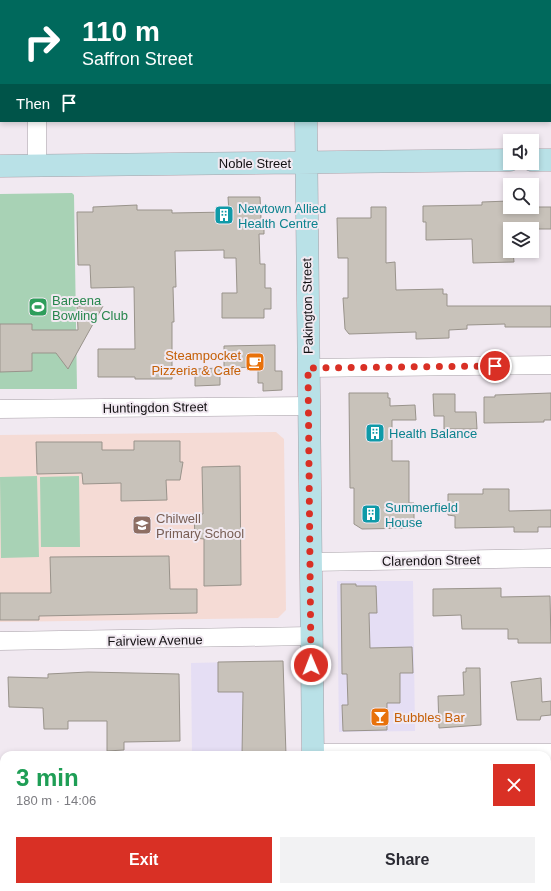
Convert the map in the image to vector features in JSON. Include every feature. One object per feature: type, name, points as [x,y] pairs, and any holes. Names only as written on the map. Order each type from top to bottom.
[{"type":"street","points":[[37,122],[37,165]]},
{"type":"street","name":"Pakington Street","points":[[306,122],[308,368],[310,406],[310,636],[313,751]]},
{"type":"street","name":"Noble Street","points":[[0,166],[503,160]]},
{"type":"street","points":[[539,160],[551,160]]},
{"type":"street","points":[[308,368],[551,365]]},
{"type":"street","name":"Huntingdon Street","points":[[0,409],[310,406]]},
{"type":"street","name":"Clarendon Street","points":[[310,562],[551,558]]},
{"type":"street","name":"Fairview Avenue","points":[[0,641],[310,636]]},
{"type":"shaded area","name":"Chilwell Primary School","points":[[276,432],[284,439],[286,610],[278,618],[0,622],[0,435]]},
{"type":"shaded area","points":[[337,581],[413,581],[415,731],[339,732]]},
{"type":"shaded area","points":[[283,661],[284,751],[192,751],[191,663]]},
{"type":"green space","name":"Bareena Bowling Club","points":[[72,193],[74,195],[77,389],[0,389],[0,194]]},
{"type":"green space","points":[[37,476],[39,557],[1,558],[0,477]]},
{"type":"green space","points":[[79,476],[80,547],[41,547],[40,477]]},
{"type":"building","points":[[228,197],[260,197],[261,218],[264,218],[264,234],[259,234],[260,264],[265,264],[265,288],[271,288],[271,309],[264,309],[264,318],[222,318],[222,293],[237,293],[236,258],[224,258],[224,250],[175,251],[176,287],[173,287],[174,322],[172,322],[172,379],[98,377],[98,349],[135,349],[134,287],[91,288],[90,265],[78,265],[77,212],[93,212],[93,207],[137,205],[137,210],[172,210],[172,213],[229,212]]},
{"type":"building","points":[[503,201],[503,214],[539,214],[539,207],[551,207],[551,229],[539,229],[539,222],[503,222],[503,258],[514,258],[514,262],[473,263],[472,239],[426,240],[426,222],[423,222],[423,206],[482,205],[482,202]]},
{"type":"building","points":[[371,207],[386,207],[386,263],[395,262],[396,290],[443,289],[443,294],[447,294],[447,306],[551,306],[551,327],[505,327],[505,324],[467,325],[467,329],[449,330],[449,338],[416,339],[416,332],[349,334],[345,329],[343,298],[348,298],[348,258],[338,258],[337,218],[371,218]]},
{"type":"building","points":[[77,306],[103,306],[68,369],[56,353],[32,353],[32,371],[0,372],[0,324],[32,324],[32,330],[78,330]]},
{"type":"building","name":"Steampocket Pizzeria & Cafe","points":[[275,345],[275,371],[282,371],[282,390],[263,391],[263,383],[258,383],[258,367],[224,368],[224,346]]},
{"type":"building","points":[[220,368],[220,385],[195,386],[195,369]]},
{"type":"building","points":[[349,393],[388,393],[388,398],[390,398],[390,406],[415,405],[416,420],[392,420],[392,461],[409,461],[409,503],[414,503],[414,528],[362,529],[354,524],[354,488],[350,488]]},
{"type":"building","points":[[551,393],[551,420],[544,420],[544,422],[484,423],[484,397],[495,397],[495,395]]},
{"type":"building","points":[[433,394],[455,394],[455,412],[476,412],[477,429],[444,429],[444,416],[434,416]]},
{"type":"building","points":[[134,441],[180,441],[180,462],[183,462],[180,480],[166,480],[167,500],[121,501],[121,483],[83,484],[82,473],[37,474],[36,442],[102,442],[102,450],[134,450]]},
{"type":"building","points":[[240,466],[241,585],[204,586],[204,539],[195,538],[194,514],[203,514],[202,467]]},
{"type":"building","points":[[483,489],[509,489],[509,511],[551,510],[551,527],[538,527],[538,532],[514,532],[514,527],[455,528],[455,516],[448,515],[448,494],[483,494]]},
{"type":"building","points":[[169,556],[170,589],[197,589],[197,613],[39,616],[39,620],[0,620],[0,593],[51,593],[50,557]]},
{"type":"building","points":[[341,584],[376,586],[377,613],[369,613],[370,648],[412,647],[413,673],[400,673],[400,703],[387,703],[387,730],[343,731],[342,705],[348,705],[347,674],[342,674]]},
{"type":"building","points":[[501,588],[501,597],[550,596],[551,643],[518,643],[518,639],[508,639],[508,629],[462,629],[461,615],[433,616],[433,589]]},
{"type":"building","points":[[283,661],[286,751],[242,751],[243,692],[218,692],[218,662]]},
{"type":"building","points":[[466,668],[480,668],[481,725],[439,728],[438,696],[464,695],[463,672],[466,672]]},
{"type":"building","points":[[88,672],[179,674],[180,741],[124,742],[124,750],[107,751],[107,721],[68,721],[68,729],[44,729],[43,708],[9,707],[8,677],[48,678],[48,674]]},
{"type":"building","points":[[541,678],[542,702],[551,701],[551,715],[541,716],[540,720],[517,720],[511,682]]},
{"type":"place","name":"Newtown Allied Health Centre","points":[[224,215]]},
{"type":"place","name":"Bareena Bowling Club","points":[[38,307]]},
{"type":"place","name":"Steampocket Pizzeria & Cafe","points":[[255,362]]},
{"type":"place","name":"Health Balance","points":[[375,433]]},
{"type":"place","name":"Summerfield House","points":[[371,514]]},
{"type":"place","name":"Chilwell Primary School","points":[[142,525]]},
{"type":"place","name":"Bubbles Bar","points":[[380,717]]},
{"type":"route","points":[[311,665],[310,406],[308,368],[495,366]]}]
